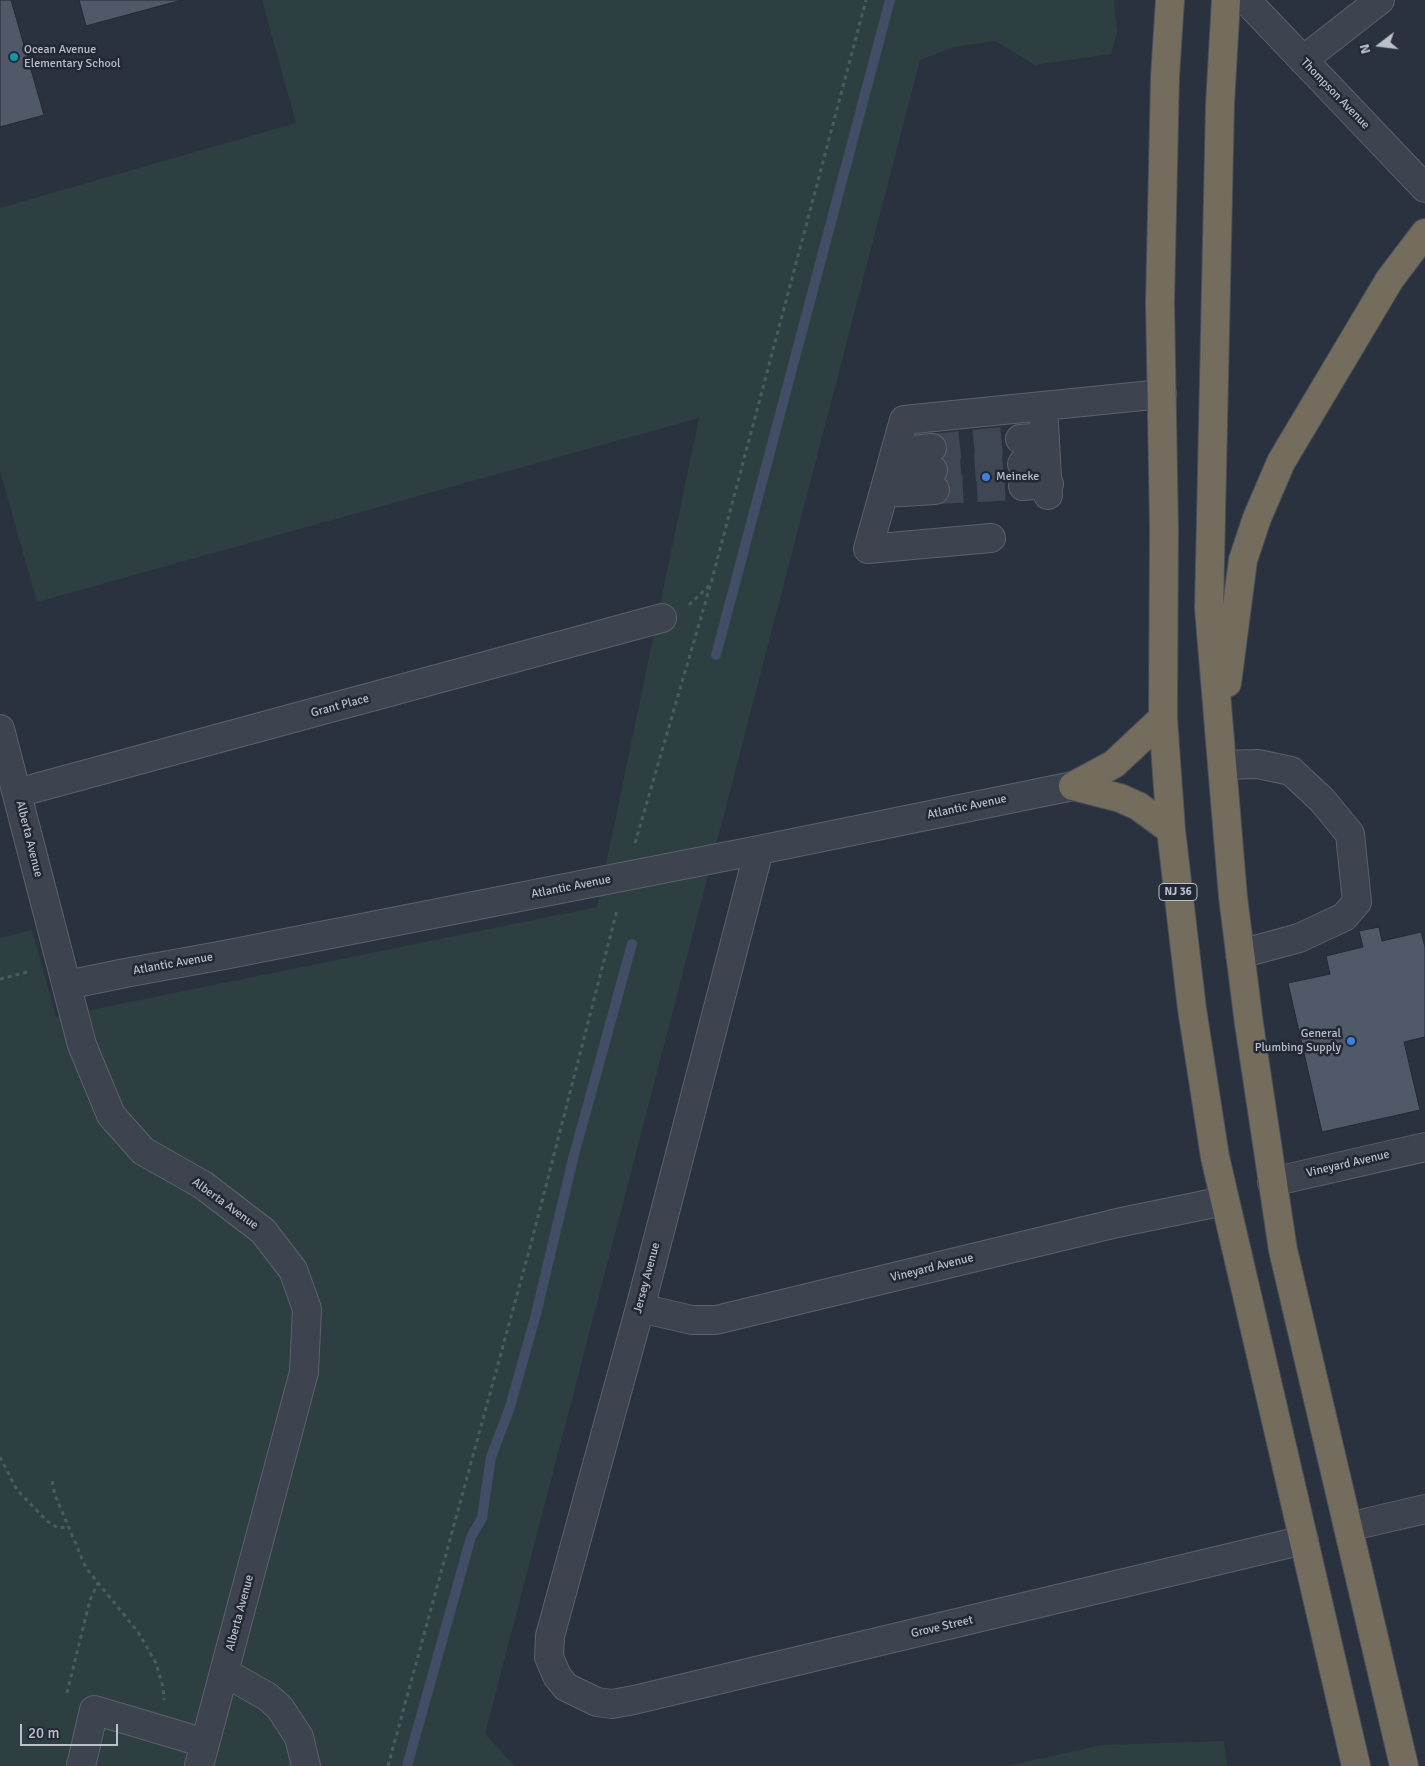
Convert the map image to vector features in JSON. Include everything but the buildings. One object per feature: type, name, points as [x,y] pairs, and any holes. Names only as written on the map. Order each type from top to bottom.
[{"type":"highway","name":"NJ 36","points":[[1170,0],[1160,302],[1164,529],[1163,718],[1171,830],[1192,1009],[1215,1157],[1356,1766]]},
{"type":"highway","points":[[1226,0],[1220,104],[1209,608],[1233,897],[1272,1182],[1284,1250],[1404,1766]]},
{"type":"highway","points":[[1220,734],[1243,560],[1257,518],[1286,454],[1390,279],[1425,233]]},
{"type":"highway","points":[[1073,786],[1114,764],[1163,718]]},
{"type":"highway","points":[[1073,786],[1120,798],[1138,806],[1171,830]]},
{"type":"street","name":"Thompson Avenue","points":[[1246,0],[1425,188]]},
{"type":"street","points":[[1303,60],[1380,0]]},
{"type":"street","points":[[991,538],[868,549],[904,420],[1162,394]]},
{"type":"street","points":[[1036,467],[1043,406]]},
{"type":"street","points":[[889,473],[933,469],[889,473]]},
{"type":"street","name":"Grant Place","points":[[17,793],[662,618]]},
{"type":"street","name":"Alberta Avenue","points":[[0,729],[82,1045],[111,1115],[143,1151],[204,1185],[263,1231],[293,1270],[307,1309],[304,1372],[202,1754]]},
{"type":"street","points":[[1222,765],[1258,764],[1291,771],[1322,800],[1350,834],[1357,902],[1344,917],[1299,938],[1240,954]]},
{"type":"street","name":"Atlantic Avenue","points":[[67,985],[224,956],[1073,786]]},
{"type":"street","name":"Jersey Avenue","points":[[579,1694],[566,1687],[556,1676],[549,1657],[550,1636],[640,1308],[759,850]]},
{"type":"street","name":"Vineyard Avenue","points":[[1272,1182],[1425,1147]]},
{"type":"street","name":"Vineyard Avenue","points":[[640,1308],[692,1320],[716,1320],[1123,1221],[1224,1201]]},
{"type":"street","points":[[1348,1527],[1425,1509]]},
{"type":"street","name":"Grove Street","points":[[579,1694],[596,1702],[612,1704],[634,1700],[1304,1540]]},
{"type":"street","points":[[224,1672],[268,1697],[280,1708],[299,1737],[306,1766]]},
{"type":"street","points":[[81,1766],[94,1710],[164,1730],[202,1754]]},
{"type":"path","points":[[633,852],[711,584],[866,0]]},
{"type":"path","points":[[388,1766],[532,1240],[618,902]]},
{"type":"path","points":[[0,1457],[17,1490],[47,1521],[58,1528],[68,1527]]},
{"type":"path","points":[[52,1481],[55,1495],[86,1568],[138,1632],[156,1663],[163,1687],[164,1730]]},
{"type":"path","points":[[64,1702],[90,1600],[98,1583]]},
{"type":"shaded area","points":[[262,0],[1114,0],[1117,33],[1111,54],[1035,65],[995,41],[954,47],[920,60],[485,1734],[515,1766],[0,1766],[0,938],[32,930],[56,1017],[597,907],[699,418],[37,602],[0,471],[0,208],[296,123]]},
{"type":"shaded area","points":[[1224,1741],[1227,1766],[1007,1766],[1102,1745]]},
{"type":"waterway","points":[[716,655],[890,0]]},
{"type":"waterway","points":[[407,1766],[471,1537],[482,1518],[491,1457],[509,1410],[535,1318],[574,1155],[632,944]]},
{"type":"tunnel","points":[[932,448],[1020,439]]},
{"type":"tunnel","points":[[933,470],[1022,464]]},
{"type":"tunnel","points":[[935,490],[1023,486]]},
{"type":"place","name":"Ocean Avenue Elementary School","points":[[14,57]]},
{"type":"place","name":"Meineke","points":[[986,477]]},
{"type":"place","name":"General Plumbing Supply","points":[[1351,1041]]}]
